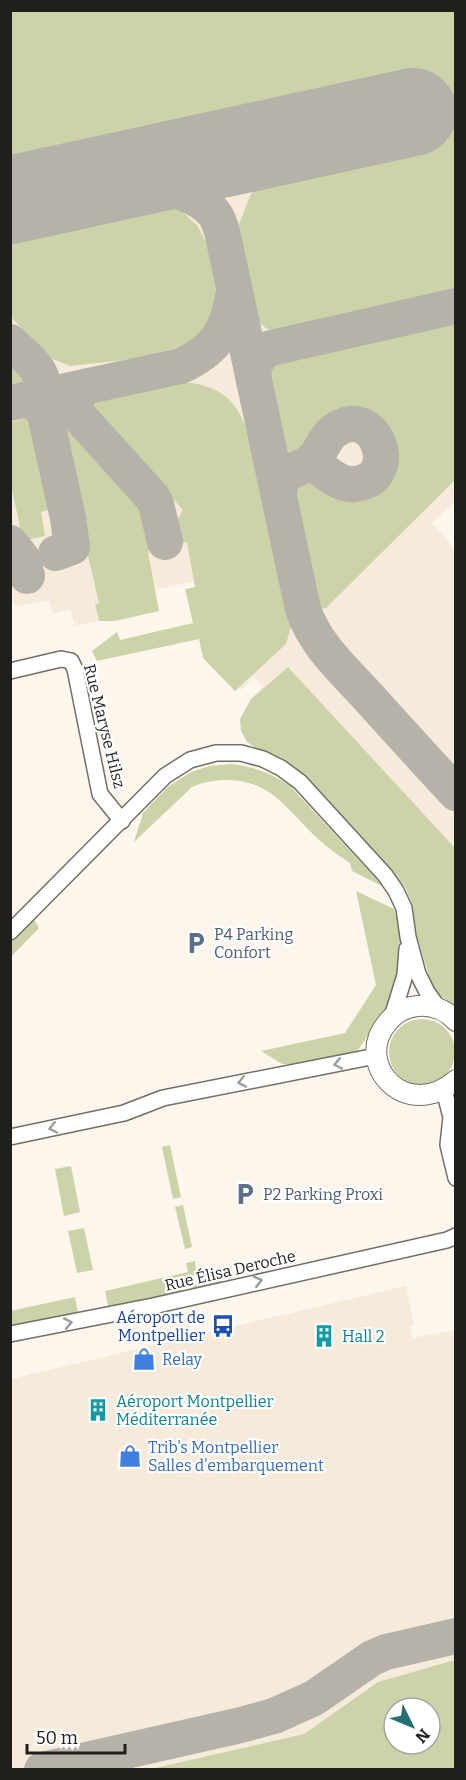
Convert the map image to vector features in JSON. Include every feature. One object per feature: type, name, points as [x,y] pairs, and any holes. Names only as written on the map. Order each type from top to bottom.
[{"type":"main road","points":[[450,1085],[430,1095],[415,1096],[401,1091],[389,1083],[381,1071],[376,1056],[382,1028],[402,1010],[414,1006],[427,1006],[451,1017]]},
{"type":"street","name":"Rue Maryse Hilsz","points":[[10,671],[61,659],[71,661],[75,669],[100,794],[122,820]]},
{"type":"street","points":[[10,932],[165,776],[190,760],[216,753],[241,753],[263,759],[281,768],[300,782],[385,875],[404,908],[408,937],[418,974],[427,992],[451,1017]]},
{"type":"street","points":[[392,1017],[405,975],[408,937]]},
{"type":"street","points":[[10,1137],[124,1113],[163,1098],[376,1056]]},
{"type":"street","points":[[450,1085],[451,1117],[448,1145],[456,1178]]},
{"type":"street","name":"Rue Élisa Deroche","points":[[10,1334],[153,1306],[447,1240],[456,1236]]},
{"type":"shaded area","points":[[455,11],[456,500],[432,523],[455,549],[455,925],[251,699],[263,686],[254,677],[241,690],[210,658],[194,582],[156,589],[148,551],[95,605],[99,621],[75,626],[70,609],[53,614],[49,600],[15,607],[10,583],[10,38]]},
{"type":"shaded area","points":[[406,1286],[414,1325],[410,1326],[413,1338],[455,1330],[455,1769],[11,1769],[10,1379]]},
{"type":"green space","points":[[11,11],[455,11],[455,296],[281,333],[266,328],[255,316],[239,224],[251,194],[273,174],[420,142],[407,83],[11,170]]},
{"type":"green space","points":[[159,199],[180,210],[197,225],[209,248],[217,294],[212,320],[193,341],[185,346],[133,359],[70,366],[48,357],[11,317],[11,231]]},
{"type":"green space","points":[[455,317],[455,480],[326,608],[318,609],[291,484],[318,478],[342,492],[362,493],[387,473],[393,454],[388,438],[375,424],[357,416],[339,416],[322,427],[310,449],[286,455],[269,379],[274,365],[289,352]]},
{"type":"green space","points":[[11,365],[21,376],[25,383],[11,386]]},
{"type":"green space","points":[[180,382],[204,386],[223,394],[237,409],[242,419],[247,431],[291,627],[286,644],[235,691],[203,658],[199,639],[97,661],[92,651],[117,632],[120,640],[193,623],[185,589],[195,587],[187,542],[172,545],[167,525],[178,518],[183,510],[85,402]]},
{"type":"green space","points":[[33,416],[55,508],[41,512],[45,536],[23,541],[11,485],[11,422]]},
{"type":"green space","points":[[57,423],[64,424],[153,522],[158,548],[148,551],[159,611],[115,621],[99,621],[95,604],[99,603]]},
{"type":"green space","points":[[288,667],[455,848],[455,1007],[433,990],[415,930],[413,906],[405,887],[295,769],[279,757],[257,749],[247,742],[241,731],[240,719],[251,699]]},
{"type":"green space","points":[[232,764],[262,771],[290,786],[384,887],[352,871],[350,863],[317,838],[276,798],[253,784],[239,781],[215,781],[192,787],[134,842],[143,813],[169,786],[191,772],[209,766]]},
{"type":"green space","points":[[356,891],[394,909],[401,929],[397,980],[389,1004],[358,1050],[333,1059],[305,1065],[282,1064],[261,1051],[345,1033],[376,985]]},
{"type":"green space","points":[[34,919],[39,928],[11,957],[11,942]]},
{"type":"green space","points":[[422,1019],[435,1022],[445,1029],[452,1039],[455,1052],[452,1065],[445,1075],[435,1082],[422,1085],[409,1082],[399,1075],[392,1065],[389,1052],[392,1039],[399,1029],[409,1022]]},
{"type":"green space","points":[[170,1145],[181,1197],[173,1199],[162,1147]]},
{"type":"green space","points":[[71,1166],[80,1212],[64,1216],[55,1169]]},
{"type":"green space","points":[[183,1205],[192,1247],[185,1249],[175,1207]]},
{"type":"green space","points":[[84,1228],[93,1270],[77,1273],[68,1231]]},
{"type":"green space","points":[[195,1261],[196,1272],[176,1296],[109,1311],[105,1291],[188,1272],[186,1263]]},
{"type":"green space","points":[[202,1272],[226,1284],[189,1292]]},
{"type":"green space","points":[[75,1297],[79,1318],[11,1329],[10,1311]]},
{"type":"green space","points":[[455,1660],[455,1769],[151,1769],[304,1734],[378,1682]]},
{"type":"taxiway","points":[[83,185],[115,183],[169,189],[200,201],[216,216],[223,234],[303,609],[308,622],[332,658],[456,793]]},
{"type":"taxiway","points":[[10,403],[181,366],[204,352],[219,336],[228,316],[234,291]]},
{"type":"taxiway","points":[[254,381],[256,363],[267,349],[456,306]]},
{"type":"taxiway","points":[[10,342],[33,364],[41,378],[41,392],[33,398]]},
{"type":"taxiway","points":[[88,386],[76,399],[75,406],[78,415],[152,497],[156,504],[165,542]]},
{"type":"taxiway","points":[[25,400],[38,404],[45,414],[68,518],[72,547],[56,553]]},
{"type":"taxiway","points":[[279,497],[282,480],[286,475],[313,460],[331,434],[349,424],[362,426],[372,433],[381,457],[378,470],[369,479],[354,484],[337,480],[310,462]]},
{"type":"taxiway","points":[[10,543],[22,558],[27,576]]},
{"type":"taxiway","points":[[42,1770],[274,1716],[314,1698],[372,1658],[386,1652],[456,1636]]},
{"type":"runway","points":[[10,200],[413,112]]},
{"type":"place","name":"P4 Parking Confort","points":[[196,943]]},
{"type":"place","name":"P2 Parking Proxi","points":[[245,1194]]},
{"type":"place","name":"Aéroport de Montpellier","points":[[223,1326]]},
{"type":"place","name":"Hall 2","points":[[324,1336]]},
{"type":"place","name":"Relay","points":[[144,1359]]},
{"type":"place","name":"Aéroport Montpellier Méditerranée","points":[[98,1410]]},
{"type":"place","name":"Trib's Montpellier Salles d'embarquement","points":[[130,1456]]}]
